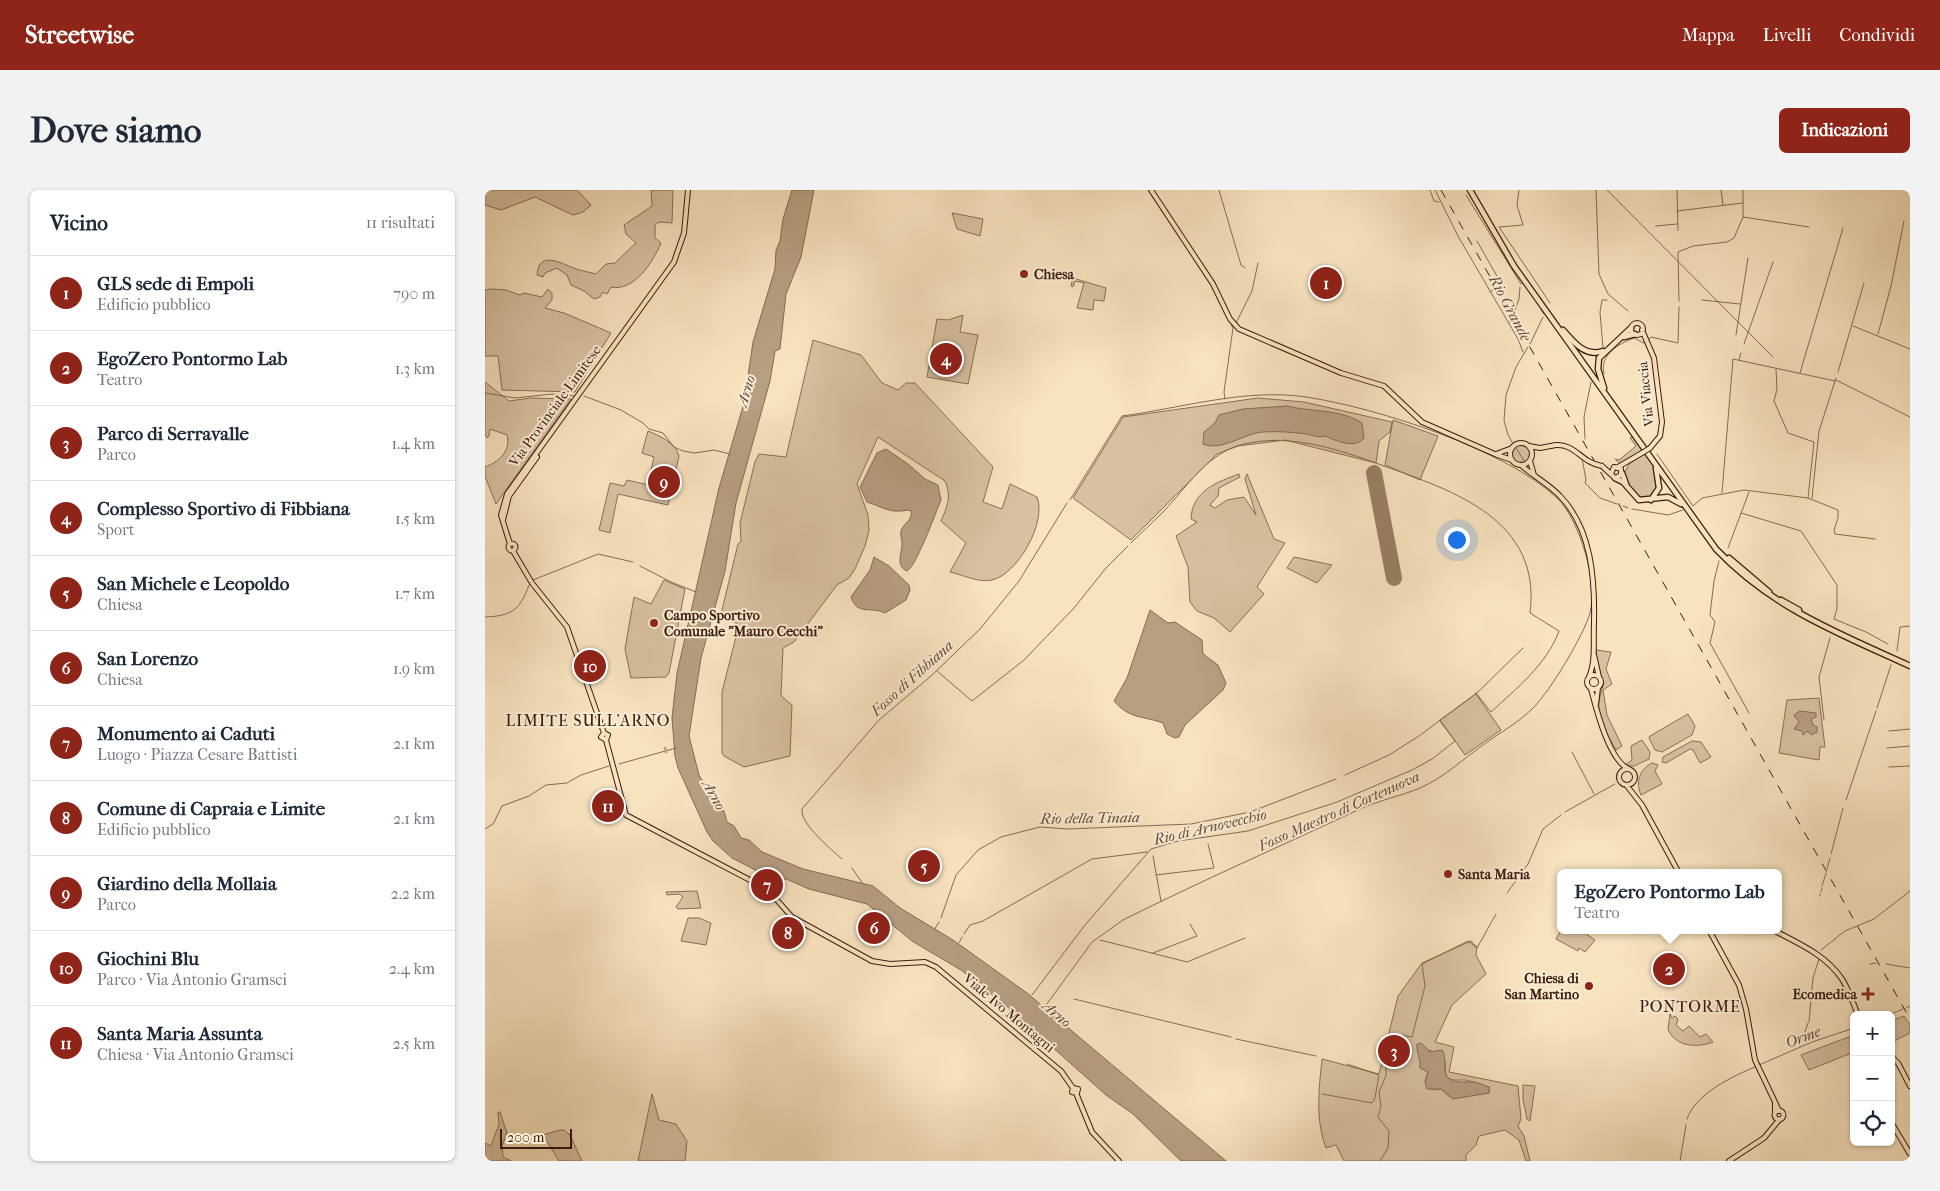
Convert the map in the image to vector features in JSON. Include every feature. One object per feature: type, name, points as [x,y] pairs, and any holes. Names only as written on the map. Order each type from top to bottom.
[{"type":"highway","points":[[1471,190],[1516,264],[1707,532],[1739,568],[1784,602],[1910,665]]},
{"type":"highway","points":[[1471,190],[1514,266],[1690,514],[1721,554],[1762,591],[1791,609],[1884,652]]},
{"type":"highway","points":[[1604,388],[1598,364],[1601,355],[1623,338],[1631,328]]},
{"type":"highway","points":[[1563,330],[1579,347],[1588,352],[1596,353],[1606,350]]},
{"type":"highway","points":[[1623,338],[1635,334]]},
{"type":"highway","points":[[1650,500],[1656,496],[1659,488],[1654,463]]},
{"type":"highway","points":[[1622,473],[1629,489]]},
{"type":"highway","points":[[1613,476],[1639,500],[1673,498],[1690,514]]},
{"type":"main road","name":"Via Provinciale Limitese","points":[[688,190],[684,233],[674,262],[511,488],[502,507],[503,521],[510,544],[508,548],[513,551],[531,583],[569,631],[604,733],[608,735],[605,740],[614,766],[626,815],[759,884],[771,892],[792,917],[874,962],[890,964],[925,962]]},
{"type":"main road","points":[[1151,190],[1213,284],[1231,319],[1239,329],[1341,373],[1384,386],[1422,422],[1512,460],[1521,465],[1563,500],[1574,515],[1583,535],[1594,582],[1593,648],[1587,683],[1591,689],[1599,722],[1623,766],[1635,773],[1634,782],[1642,805],[1677,869]]},
{"type":"main road","points":[[1637,323],[1641,325],[1645,342],[1631,328],[1637,323]]},
{"type":"main road","points":[[1635,334],[1642,330]]},
{"type":"main road","name":"Via Viaccia","points":[[1630,462],[1650,448],[1659,438],[1662,427],[1655,360],[1645,342]]},
{"type":"main road","points":[[1495,454],[1503,453],[1521,443],[1529,446],[1547,447],[1556,445],[1569,447],[1588,463],[1616,467],[1630,462]]},
{"type":"main road","points":[[1529,446],[1535,477]]},
{"type":"main road","points":[[1521,465],[1547,447]]},
{"type":"main road","points":[[1512,448],[1512,460]]},
{"type":"main road","points":[[1613,476],[1622,473],[1630,462]]},
{"type":"main road","points":[[1602,466],[1613,476]]},
{"type":"main road","points":[[1616,467],[1622,473]]},
{"type":"main road","points":[[1613,476],[1616,467]]},
{"type":"main road","points":[[1593,648],[1601,682],[1598,688],[1596,706]]},
{"type":"main road","points":[[1589,677],[1595,675],[1599,677]]},
{"type":"main road","points":[[1591,689],[1598,688]]},
{"type":"main road","points":[[1616,755],[1620,781],[1627,786],[1642,805]]},
{"type":"main road","points":[[1620,774],[1629,769]]},
{"type":"main road","points":[[1627,786],[1634,782]]},
{"type":"main road","points":[[1711,934],[1743,997],[1755,1060],[1775,1102],[1779,1120]]},
{"type":"main road","points":[[1781,934],[1809,949],[1831,965],[1843,981],[1856,1011]]},
{"type":"main road","name":"Viale Ivo Montagni","points":[[925,962],[946,975],[1061,1071],[1073,1088],[1072,1092],[1076,1093],[1092,1132],[1119,1161]]},
{"type":"main road","points":[[1895,1060],[1899,1063],[1910,1086]]},
{"type":"main road","points":[[1729,1161],[1764,1138],[1783,1115],[1776,1113]]},
{"type":"main road","points":[[1772,1128],[1776,1113]]},
{"type":"main road","points":[[1895,1129],[1910,1154]]},
{"type":"shaded area","points":[[485,190],[577,190],[591,205],[583,212],[573,215],[535,197],[501,210],[485,205]]},
{"type":"shaded area","points":[[651,190],[673,190],[672,223],[659,222],[655,225],[655,238],[661,243],[648,267],[635,280],[627,285],[611,287],[607,294],[603,292],[600,297],[594,299],[584,291],[571,285],[567,275],[557,268],[545,273],[543,277],[537,275],[539,266],[548,260],[596,274],[606,264],[615,263],[636,243],[626,234],[624,225],[652,206]]},
{"type":"shaded area","points":[[952,213],[983,219],[980,236],[957,229]]},
{"type":"shaded area","points":[[1073,278],[1106,288],[1104,301],[1094,300],[1093,310],[1077,308],[1084,283],[1075,281],[1073,287],[1071,286]]},
{"type":"shaded area","points":[[548,289],[552,293],[552,300],[545,308],[564,313],[611,333],[575,392],[502,390],[498,356],[485,356],[485,290],[506,290],[520,295],[524,293],[542,297]]},
{"type":"shaded area","points":[[963,315],[960,332],[978,335],[968,384],[927,377],[937,319],[948,320]]},
{"type":"shaded area","points":[[813,340],[861,355],[882,383],[898,390],[906,383],[915,383],[993,467],[983,502],[1002,509],[1010,484],[1037,497],[1039,507],[1038,520],[1028,546],[1020,558],[1002,576],[987,581],[950,572],[966,543],[941,521],[947,506],[948,497],[945,481],[878,437],[857,484],[868,515],[869,531],[855,569],[849,578],[837,585],[794,642],[783,648],[781,696],[792,705],[790,756],[744,767],[722,753],[722,692],[739,625],[721,614],[738,544],[741,542],[740,523],[755,462],[759,454],[786,457]]},
{"type":"shaded area","points":[[485,382],[509,401],[531,398],[571,399],[496,504],[485,476],[485,467],[503,455],[508,441],[507,435],[490,429],[487,438],[485,434]]},
{"type":"shaded area","points":[[1258,398],[1304,402],[1392,422],[1390,432],[1379,441],[1376,463],[1285,440],[1238,446],[1217,454],[1131,540],[1073,498],[1123,417]]},
{"type":"shaded area","points":[[1393,420],[1438,436],[1420,480],[1385,465]]},
{"type":"shaded area","points":[[648,431],[675,447],[679,456],[668,505],[618,494],[610,533],[599,530],[610,483],[624,486],[627,480],[657,487],[659,483],[649,480],[654,457],[642,453]]},
{"type":"shaded area","points":[[1633,437],[1649,458],[1656,473],[1656,489],[1652,498],[1639,498],[1625,481],[1624,474],[1629,464],[1644,454],[1642,451],[1620,464],[1615,459],[1619,460],[1636,446],[1630,438]]},
{"type":"shaded area","points":[[1521,445],[1527,448],[1530,454],[1527,460],[1521,463],[1515,460],[1512,454],[1515,448]]},
{"type":"shaded area","points":[[1239,474],[1240,477],[1219,488],[1218,496],[1210,505],[1215,508],[1227,500],[1244,497],[1256,515],[1245,479],[1247,474],[1274,539],[1285,543],[1257,587],[1264,594],[1230,632],[1214,618],[1197,611],[1190,602],[1188,567],[1176,536],[1197,522],[1191,519],[1192,509],[1196,501],[1207,489],[1222,480]]},
{"type":"shaded area","points":[[1294,557],[1332,565],[1317,583],[1287,568]]},
{"type":"shaded area","name":"Campo Sportivo Comunale \"Mauro Cecchi\"","points":[[664,580],[685,589],[669,673],[666,677],[631,678],[625,649],[634,597],[651,604]]},
{"type":"shaded area","points":[[1596,650],[1611,652],[1606,669],[1612,684],[1603,690],[1607,715],[1622,746],[1616,750],[1600,718],[1599,703],[1604,683],[1598,669]]},
{"type":"shaded area","points":[[1476,694],[1501,730],[1465,755],[1440,720]]},
{"type":"shaded area","points":[[1819,698],[1825,747],[1820,747],[1819,760],[1779,753],[1787,700]]},
{"type":"shaded area","points":[[1688,714],[1695,726],[1692,735],[1662,752],[1655,750],[1649,738],[1650,736]]},
{"type":"shaded area","points":[[1642,740],[1650,752],[1649,759],[1634,766],[1625,765],[1632,760],[1631,746]]},
{"type":"shaded area","points":[[1692,741],[1701,742],[1711,757],[1700,763],[1693,750],[1690,749],[1666,763],[1662,762],[1663,757]]},
{"type":"shaded area","points":[[1652,763],[1658,765],[1655,771],[1662,784],[1641,795],[1639,790],[1640,776],[1644,769]]},
{"type":"shaded area","points":[[697,891],[701,908],[678,909],[676,907],[683,897],[679,894],[667,895],[666,892]]},
{"type":"shaded area","points":[[688,918],[699,918],[711,923],[706,945],[681,941]]},
{"type":"shaded area","points":[[1559,934],[1586,934],[1595,940],[1585,952],[1579,948],[1578,951],[1556,939]]},
{"type":"shaded area","points":[[1471,941],[1477,947],[1476,955],[1486,974],[1452,1005],[1435,1042],[1454,1047],[1449,1072],[1518,1086],[1521,1119],[1518,1126],[1524,1136],[1530,1161],[1526,1161],[1519,1140],[1505,1130],[1479,1136],[1476,1145],[1466,1155],[1466,1161],[1344,1161],[1336,1145],[1326,1148],[1319,1115],[1322,1059],[1379,1074],[1398,996],[1422,963]],"holes":[[[1417,1046],[1434,1052],[1446,1063],[1445,1069],[1449,1079],[1465,1080],[1489,1087],[1489,1093],[1450,1097],[1441,1089],[1432,1090],[1425,1082],[1428,1071],[1420,1068],[1421,1060]]]},
{"type":"shaded area","points":[[1670,1014],[1672,1018],[1675,1016],[1678,1019],[1676,1025],[1683,1031],[1689,1026],[1700,1037],[1706,1034],[1713,1042],[1700,1045],[1681,1043],[1671,1035],[1668,1029]]},
{"type":"shaded area","points":[[1904,1016],[1910,1025],[1910,1033],[1895,1040],[1895,1019]]},
{"type":"shaded area","points":[[1850,1037],[1850,1054],[1809,1070],[1801,1055]]},
{"type":"shaded area","points":[[1523,1085],[1535,1086],[1530,1121],[1527,1119],[1523,1099]]},
{"type":"shaded area","points":[[652,1094],[659,1120],[676,1124],[687,1141],[685,1161],[638,1161]]},
{"type":"shaded area","points":[[498,1112],[500,1112],[507,1133],[502,1146],[503,1157],[511,1161],[485,1161],[485,1143],[491,1146],[499,1124]]},
{"type":"shaded area","points":[[564,1130],[570,1135],[582,1161],[559,1161],[543,1135]]},
{"type":"water","name":"Arno","points":[[792,190],[814,190],[801,257],[786,294],[780,349],[775,351],[770,381],[736,503],[725,571],[701,658],[689,736],[699,775],[717,805],[724,811],[727,822],[734,826],[741,838],[749,840],[762,852],[803,869],[873,886],[900,908],[953,940],[1027,993],[1226,1161],[1181,1161],[1133,1114],[1106,1095],[1003,1003],[961,970],[912,941],[867,904],[809,889],[786,879],[773,879],[732,858],[713,841],[707,832],[678,768],[675,756],[672,718],[677,673],[719,488],[744,403],[753,342],[775,269],[776,250],[780,241],[783,219]]},
{"type":"water","points":[[1287,406],[1335,413],[1354,418],[1362,423],[1364,438],[1360,442],[1350,444],[1324,436],[1317,437],[1290,432],[1268,432],[1256,433],[1217,446],[1203,444],[1204,432],[1215,423],[1219,415],[1243,409]]},
{"type":"water","points":[[886,449],[908,464],[925,479],[938,485],[941,500],[921,550],[907,571],[903,569],[900,563],[901,533],[902,528],[911,517],[911,511],[891,511],[867,502],[860,487],[877,453]]},
{"type":"water","points":[[874,557],[889,566],[909,585],[910,590],[906,600],[885,613],[861,609],[857,607],[851,597],[870,570]]},
{"type":"water","points":[[1150,610],[1168,623],[1175,622],[1202,640],[1203,654],[1218,665],[1226,683],[1223,690],[1185,725],[1179,737],[1175,738],[1167,734],[1163,723],[1131,714],[1114,701],[1127,678]]},
{"type":"water","points":[[1800,711],[1816,713],[1816,717],[1811,719],[1813,725],[1817,727],[1817,732],[1811,735],[1808,731],[1803,735],[1802,731],[1794,729],[1799,722],[1794,715]]},
{"type":"water","points":[[1421,1043],[1430,1052],[1442,1050],[1448,1078],[1456,1081],[1479,1083],[1489,1087],[1489,1093],[1453,1099],[1441,1089],[1427,1089],[1425,1082],[1428,1072],[1420,1068],[1417,1050],[1417,1044]]},
{"type":"waterway","points":[[1219,190],[1241,265],[1245,268]]},
{"type":"waterway","points":[[1430,190],[1434,201],[1439,202]]},
{"type":"waterway","name":"Rio Grande","points":[[1435,190],[1458,236],[1518,339],[1523,352]]},
{"type":"waterway","points":[[1519,190],[1517,205],[1523,225],[1499,227],[1550,303]]},
{"type":"waterway","points":[[1596,190],[1599,274],[1608,294],[1628,311]]},
{"type":"waterway","points":[[1607,190],[1773,357]]},
{"type":"waterway","points":[[1677,190],[1678,230]]},
{"type":"waterway","points":[[1721,190],[1723,205]]},
{"type":"waterway","points":[[1679,301],[1678,252],[1693,246],[1727,242],[1734,238],[1743,217],[1743,190]]},
{"type":"waterway","points":[[1466,195],[1521,284]]},
{"type":"waterway","points":[[1677,211],[1743,203]]},
{"type":"waterway","points":[[1743,217],[1809,227]]},
{"type":"waterway","points":[[1878,334],[1891,286],[1904,221]]},
{"type":"waterway","points":[[1656,226],[1677,224]]},
{"type":"waterway","points":[[1800,373],[1843,228]]},
{"type":"waterway","points":[[1477,241],[1502,285],[1499,287]]},
{"type":"waterway","points":[[1736,335],[1748,258]]},
{"type":"waterway","points":[[1195,261],[1213,287]]},
{"type":"waterway","points":[[1744,344],[1773,262]]},
{"type":"waterway","points":[[1236,323],[1252,291],[1258,263]]},
{"type":"waterway","points":[[1838,372],[1864,283]]},
{"type":"waterway","points":[[1514,313],[1519,299],[1520,287]]},
{"type":"waterway","name":"Rio Grande","points":[[1490,292],[1496,288]]},
{"type":"waterway","points":[[1603,348],[1600,312],[1602,300],[1607,300]]},
{"type":"waterway","points":[[1702,300],[1740,304]]},
{"type":"waterway","points":[[1648,340],[1651,337],[1678,343],[1679,307]]},
{"type":"waterway","points":[[1541,310],[1544,314]]},
{"type":"waterway","points":[[1224,311],[1233,328],[1224,392],[1225,399]]},
{"type":"waterway","points":[[1509,322],[1512,316]]},
{"type":"waterway","points":[[1530,344],[1543,317]]},
{"type":"waterway","points":[[1853,326],[1910,349]]},
{"type":"waterway","points":[[1604,374],[1604,361],[1616,347],[1634,338],[1644,343]]},
{"type":"waterway","name":"Rio Grande","points":[[1512,442],[1504,420],[1506,395],[1516,367],[1528,347]]},
{"type":"waterway","points":[[1739,360],[1741,353]]},
{"type":"waterway","points":[[1722,493],[1733,359],[1835,381]]},
{"type":"waterway","points":[[1776,369],[1777,389],[1774,401],[1788,433],[1814,442],[1808,498]]},
{"type":"waterway","points":[[1812,498],[1819,431],[1836,378]]},
{"type":"waterway","points":[[1836,380],[1910,417]]},
{"type":"waterway","points":[[1585,439],[1584,417],[1591,382]]},
{"type":"waterway","points":[[485,393],[515,398],[552,394],[575,396]]},
{"type":"waterway","name":"Fosso Maestro di Cortenuova","points":[[1044,1008],[1092,942],[1123,920],[1211,877],[1360,809],[1428,784],[1445,774],[1516,722],[1541,699],[1566,662],[1587,623],[1592,600],[1589,569],[1585,552],[1573,521],[1557,498],[1534,480],[1474,447],[1439,433],[1335,402],[1306,397],[1260,395],[1214,400],[1122,416],[1070,500]]},
{"type":"waterway","points":[[584,396],[621,410],[643,423],[649,429],[663,433],[674,447],[683,451],[695,453],[714,450],[730,454]]},
{"type":"waterway","points":[[1131,543],[1215,457],[1237,446],[1255,442],[1292,441],[1330,448],[1438,486],[1488,514],[1508,532],[1522,554],[1530,581],[1530,613],[1559,631],[1554,643],[1539,665],[1491,712],[1476,693]]},
{"type":"waterway","name":"Rio Grande","points":[[1516,448],[1525,462]]},
{"type":"waterway","points":[[1657,454],[1693,506],[1702,498],[1744,490],[1808,498],[1838,510],[1835,534],[1875,539]]},
{"type":"waterway","points":[[1582,458],[1585,483],[1600,498],[1617,504]]},
{"type":"waterway","points":[[1728,548],[1749,492]]},
{"type":"waterway","name":"Fosso di Fibbiana","points":[[842,859],[811,829],[806,822],[802,809],[879,720],[931,676],[980,629],[1019,581],[1067,503]]},
{"type":"waterway","points":[[1623,506],[1628,508]]},
{"type":"waterway","points":[[1632,509],[1668,515],[1683,510]]},
{"type":"waterway","points":[[1741,513],[1801,531],[1837,585],[1837,608],[1834,619],[1866,632],[1888,644]]},
{"type":"waterway","points":[[937,671],[972,701],[1024,660],[1074,608],[1106,568],[1128,546]]},
{"type":"waterway","points":[[533,580],[598,554],[633,562]]},
{"type":"waterway","points":[[1719,561],[1714,581],[1710,615],[1715,622],[1710,643],[1749,713]]},
{"type":"waterway","points":[[640,566],[696,592]]},
{"type":"waterway","points":[[485,617],[502,615],[514,610],[526,594],[529,585]]},
{"type":"waterway","points":[[1897,651],[1900,627],[1910,626]]},
{"type":"waterway","points":[[1824,720],[1819,677],[1830,638]]},
{"type":"waterway","points":[[1345,775],[1389,755],[1419,736],[1478,692],[1523,648]]},
{"type":"waterway","points":[[1877,708],[1891,665]]},
{"type":"waterway","points":[[1846,800],[1876,711]]},
{"type":"waterway","name":"Rio di Arnovecchio","points":[[1032,995],[1085,925],[1151,849],[1178,841],[1248,831],[1337,802],[1412,770],[1432,759],[1455,741],[1439,720]]},
{"type":"waterway","points":[[1889,731],[1910,729]]},
{"type":"waterway","points":[[1887,748],[1910,746]]},
{"type":"waterway","points":[[665,748],[666,752]]},
{"type":"waterway","points":[[619,764],[676,748]]},
{"type":"waterway","points":[[1572,752],[1594,794]]},
{"type":"waterway","points":[[485,829],[493,824],[502,806],[529,796],[546,785],[567,783],[581,775],[609,766]]},
{"type":"waterway","points":[[1889,767],[1910,766]]},
{"type":"waterway","name":"Rio della Tinaia","points":[[941,918],[956,875],[978,850],[1001,837],[1040,827],[1068,829],[1191,824],[1250,812],[1336,779]]},
{"type":"waterway","points":[[1565,812],[1615,784]]},
{"type":"waterway","points":[[1831,854],[1843,808]]},
{"type":"waterway","points":[[1507,893],[1528,864],[1543,829],[1561,815]]},
{"type":"waterway","points":[[1156,875],[1214,868],[1208,844]]},
{"type":"waterway","points":[[964,934],[970,925],[983,921],[1092,859],[1147,852]]},
{"type":"waterway","points":[[1153,856],[1161,901]]},
{"type":"waterway","points":[[1827,869],[1830,858]]},
{"type":"waterway","name":"Fosso di Fibbiana","points":[[852,868],[863,884]]},
{"type":"waterway","points":[[1822,886],[1826,873]]},
{"type":"waterway","points":[[1821,892],[1822,888]]},
{"type":"waterway","points":[[1821,950],[1845,931],[1874,919],[1910,891]]},
{"type":"waterway","points":[[1380,1161],[1388,1148],[1389,1131],[1378,1117],[1381,1106],[1379,1092],[1386,1076],[1386,1064],[1392,1049],[1393,1037],[1401,1035],[1412,1037],[1425,986],[1422,964],[1468,941],[1477,948],[1496,914]]},
{"type":"waterway","name":"Rio della Tinaia","points":[[934,930],[939,922]]},
{"type":"waterway","points":[[1153,953],[1197,936],[1190,924]]},
{"type":"waterway","points":[[959,943],[962,937]]},
{"type":"waterway","points":[[1100,940],[1187,962],[1245,938]]},
{"type":"waterway","points":[[1809,1022],[1813,978],[1819,959]]},
{"type":"waterway","points":[[1870,964],[1876,963]]},
{"type":"waterway","points":[[1886,964],[1910,968]]},
{"type":"waterway","points":[[1074,999],[1231,1037]]},
{"type":"waterway","name":"Orme","points":[[1906,1008],[1910,1006]]},
{"type":"waterway","name":"Orme","points":[[1895,1012],[1903,1009]]},
{"type":"waterway","points":[[1800,1046],[1808,1023]]},
{"type":"waterway","name":"Orme","points":[[1759,1065],[1812,1042],[1850,1029]]},
{"type":"waterway","points":[[1236,1039],[1316,1056]]},
{"type":"waterway","points":[[1322,1094],[1372,1103],[1375,1098],[1379,1075],[1347,1064]]},
{"type":"waterway","name":"Orme","points":[[1687,1119],[1691,1110],[1706,1094],[1736,1075],[1755,1067]]},
{"type":"waterway","name":"Orme","points":[[1680,1161],[1686,1125]]},
{"type":"runway","points":[[1374,473],[1394,578]]},
{"type":"railway","points":[[1441,190],[1910,1019]]},
{"type":"place","name":"Chiesa","points":[[1024,274]]},
{"type":"place","name":"GLS sede di Empoli","points":[[1326,283]]},
{"type":"place","name":"Complesso Sportivo di Fibbiana","points":[[946,359]]},
{"type":"place","name":"Giardino della Mollaia","points":[[664,482]]},
{"type":"place","name":"Campo Sportivo Comunale \"Mauro Cecchi\"","points":[[654,623]]},
{"type":"place","name":"Giochini Blu","points":[[590,666]]},
{"type":"place","name":"Santa Maria Assunta","points":[[608,806]]},
{"type":"place","name":"San Michele e Leopoldo","points":[[924,866]]},
{"type":"place","name":"Santa Maria","points":[[1448,874]]},
{"type":"place","name":"Monumento ai Caduti","points":[[767,885]]},
{"type":"place","name":"San Lorenzo","points":[[874,928]]},
{"type":"place","name":"Comune di Capraia e Limite","points":[[788,933]]},
{"type":"place","name":"EgoZero Pontormo Lab","points":[[1669,969]]},
{"type":"place","name":"Chiesa di San Martino","points":[[1589,986]]},
{"type":"place","name":"Ecomedica","points":[[1868,994]]},
{"type":"place","name":"Parco di Serravalle","points":[[1394,1051]]},
{"type":"district","name":"LIMITE SULL'ARNO","points":[[588,720]]},
{"type":"district","name":"PONTORME","points":[[1690,1006]]}]
